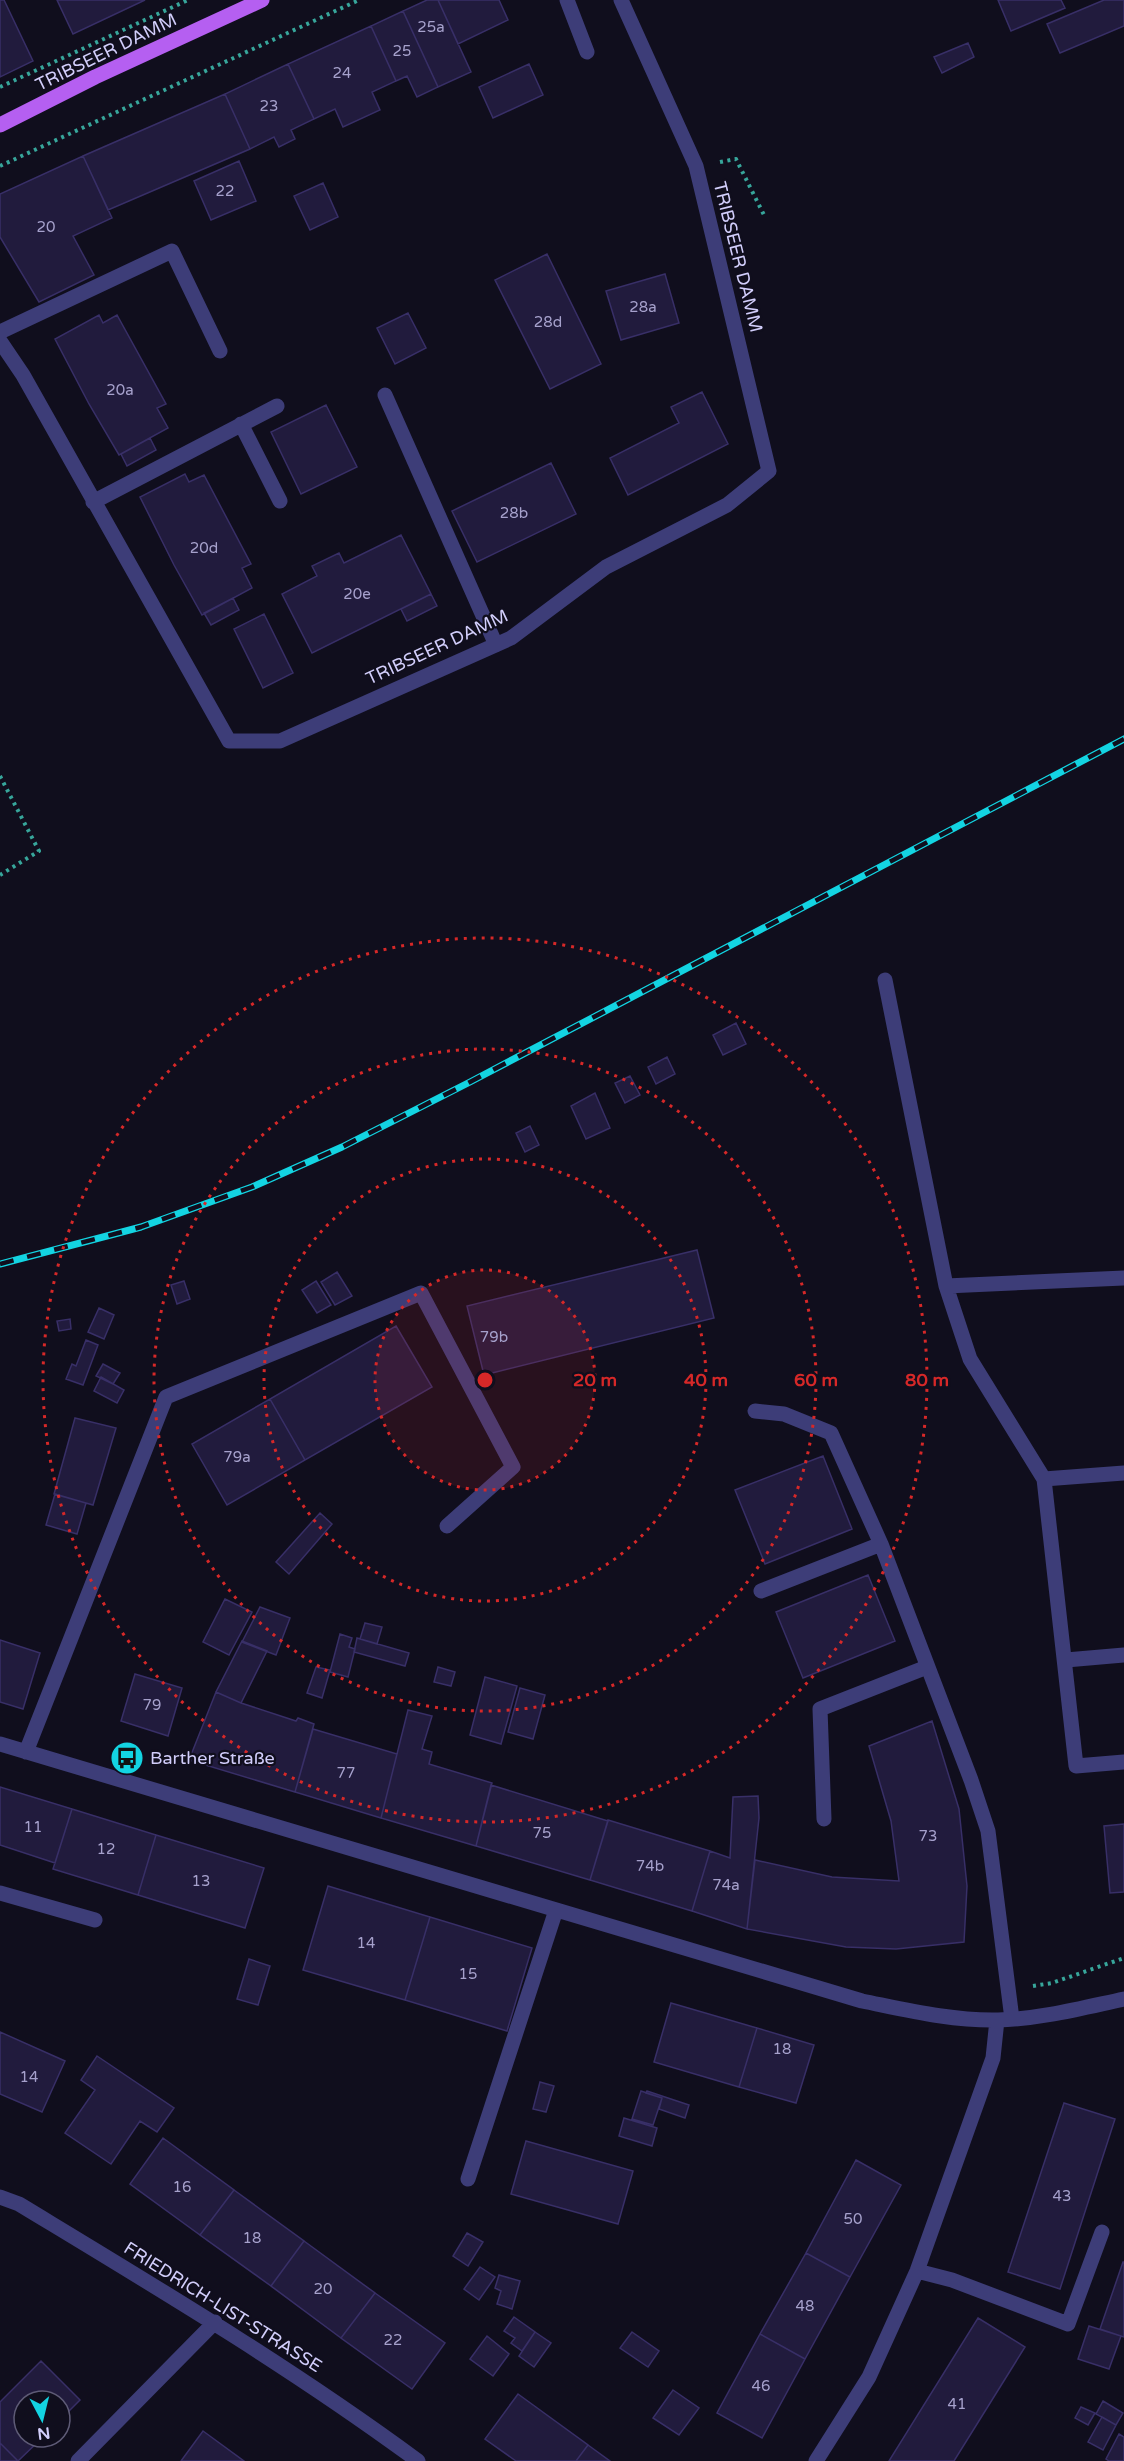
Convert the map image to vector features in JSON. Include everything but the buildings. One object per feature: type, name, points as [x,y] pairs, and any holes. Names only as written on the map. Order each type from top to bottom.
[{"type":"main road","name":"TRIBSEER DAMM","points":[[0,125],[95,77],[262,0]]},
{"type":"street","points":[[567,0],[587,52]]},
{"type":"street","name":"TRIBSEER DAMM","points":[[0,341],[23,375],[229,741],[280,741],[511,638],[606,567],[727,505],[769,471],[696,166],[621,0]]},
{"type":"street","points":[[0,332],[172,250],[220,351]]},
{"type":"street","points":[[385,395],[496,645]]},
{"type":"street","points":[[93,502],[277,406]]},
{"type":"street","points":[[241,424],[280,501]]},
{"type":"street","points":[[885,980],[946,1286],[970,1359],[1044,1479],[1066,1660],[1076,1766],[1124,1762]]},
{"type":"street","points":[[946,1286],[1124,1278]]},
{"type":"street","points":[[26,1752],[166,1397],[421,1293],[513,1467],[447,1526]]},
{"type":"street","points":[[755,1411],[784,1414],[831,1433],[881,1544],[971,1780],[988,1831],[1012,2019]]},
{"type":"street","points":[[1044,1479],[1124,1473]]},
{"type":"street","points":[[761,1591],[881,1544]]},
{"type":"street","points":[[1066,1660],[1124,1655]]},
{"type":"street","points":[[824,1819],[820,1709],[927,1668]]},
{"type":"street","points":[[0,1744],[862,2001],[931,2016],[997,2020],[1048,2015],[1124,1999]]},
{"type":"street","points":[[0,1893],[95,1920]]},
{"type":"street","points":[[468,2179],[556,1910]]},
{"type":"street","points":[[820,2460],[869,2378],[917,2271],[993,2058],[997,2020]]},
{"type":"street","name":"FRIEDRICH-LIST-STRASSE","points":[[0,2197],[19,2204],[215,2322],[339,2403],[418,2461]]},
{"type":"street","points":[[917,2271],[952,2280],[1068,2324],[1102,2232]]},
{"type":"street","points":[[78,2461],[215,2322]]},
{"type":"path","points":[[0,87],[189,0]]},
{"type":"path","points":[[0,166],[359,0]]},
{"type":"path","points":[[696,166],[736,159],[765,217]]},
{"type":"path","points":[[0,776],[39,851],[0,875]]},
{"type":"path","points":[[1009,1989],[1052,1983],[1124,1958]]},
{"type":"railway","points":[[0,1264],[141,1227],[252,1187],[342,1147],[1124,739]]},
{"type":"place","name":"Barther Straße","points":[[127,1758]]}]
